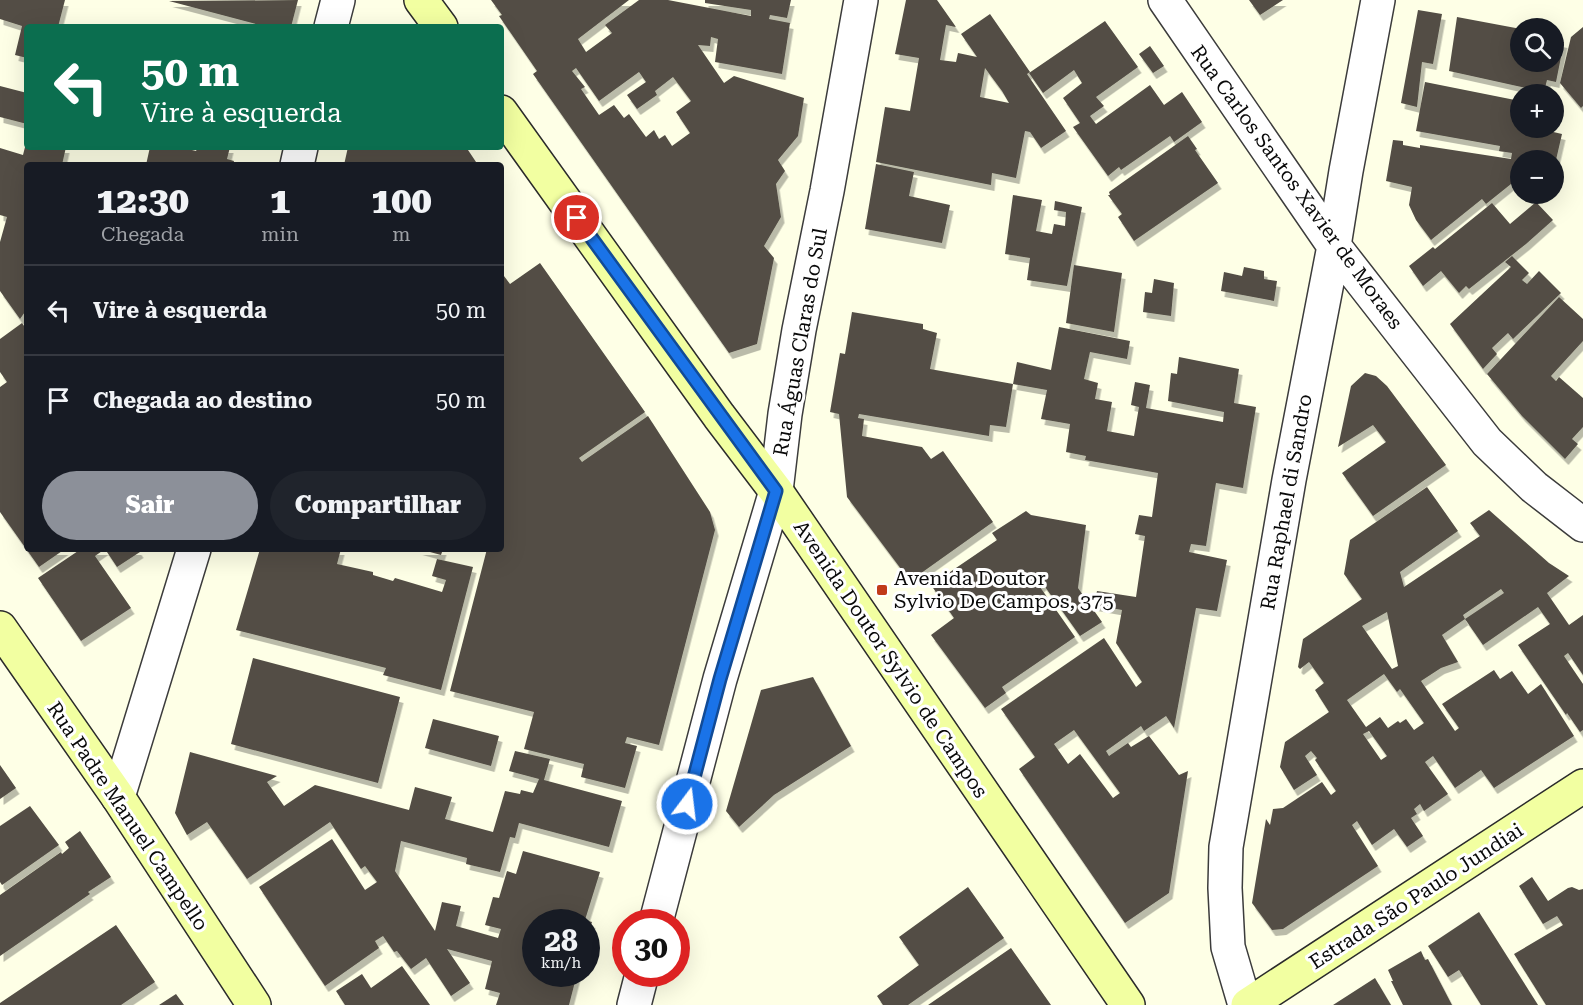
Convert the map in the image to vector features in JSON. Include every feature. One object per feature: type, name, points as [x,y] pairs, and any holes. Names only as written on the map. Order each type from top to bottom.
[{"type":"main road","points":[[421,0],[439,24]]},
{"type":"main road","name":"Avenida Doutor Sylvio de Campos","points":[[504,116],[719,416],[776,491],[1128,1005]]},
{"type":"main road","name":"Rua Padre Manuel Campello","points":[[0,628],[118,798],[254,1005]]},
{"type":"main road","name":"Estrada São Paulo Jundiai","points":[[1247,1005],[1583,786]]},
{"type":"street","points":[[332,24],[338,0]]},
{"type":"street","name":"Rua Águas Claras do Sul","points":[[659,909],[720,679],[776,491],[785,414],[799,330],[827,191],[861,0]]},
{"type":"street","name":"Rua Carlos Santos Xavier de Moraes","points":[[1165,0],[1334,246],[1487,442],[1534,487],[1583,525]]},
{"type":"street","name":"Rua Raphael di Sandro","points":[[1247,1005],[1228,947],[1225,888],[1226,848],[1288,480],[1334,246],[1378,0]]},
{"type":"street","points":[[118,798],[193,552]]},
{"type":"street","points":[[634,1005],[639,987]]},
{"type":"building","points":[[0,0],[65,0],[59,24],[24,24],[24,57],[15,55],[22,26],[0,19]]},
{"type":"building","points":[[298,0],[292,24],[256,24],[169,1]]},
{"type":"building","points":[[491,0],[629,0],[578,39],[586,52],[612,33],[605,25],[639,0],[668,0],[751,16],[751,10],[705,3],[705,0],[791,0],[787,18],[770,15],[769,19],[790,23],[782,74],[715,62],[718,39],[711,37],[710,46],[698,45],[724,83],[734,76],[804,98],[798,136],[778,160],[785,171],[776,184],[781,217],[764,246],[774,258],[757,344],[729,353],[533,74],[537,71],[499,16],[502,15]],"holes":[[[576,68],[599,101],[639,72],[646,82],[627,95],[637,109],[657,95],[655,91],[673,77],[691,101],[676,112],[690,133],[672,146],[665,135],[659,139],[654,130],[646,137],[629,114],[624,118],[614,105],[599,115],[581,89],[585,87],[572,71]]]},
{"type":"building","points":[[906,0],[937,0],[956,27],[946,25],[940,60],[956,62],[958,53],[977,57],[961,34],[990,14],[1030,72],[1027,74],[1066,131],[1041,148],[1030,132],[1025,131],[1016,178],[992,173],[991,185],[876,162],[885,107],[910,111],[919,58],[895,54]],"holes":[[[985,68],[1009,103],[980,97]]]},
{"type":"building","points":[[1249,0],[1283,0],[1260,15]]},
{"type":"building","points":[[1418,10],[1442,14],[1433,64],[1422,62],[1417,107],[1401,103]]},
{"type":"building","points":[[1457,17],[1510,27],[1510,72],[1558,72],[1556,82],[1547,80],[1546,84],[1510,84],[1449,71]]},
{"type":"building","points":[[1105,21],[1138,67],[1096,97],[1104,106],[1090,116],[1096,124],[1150,85],[1164,105],[1182,92],[1202,122],[1174,142],[1170,136],[1121,170],[1119,167],[1108,176],[1073,127],[1080,123],[1063,98],[1082,83],[1074,70],[1043,93],[1029,73]]},
{"type":"building","points":[[1583,27],[1583,106],[1581,108],[1564,88],[1564,84],[1560,83],[1571,37]]},
{"type":"building","points":[[1150,46],[1164,66],[1153,73],[1139,54]]},
{"type":"building","points":[[1425,82],[1510,99],[1510,138],[1561,138],[1558,150],[1510,150],[1510,153],[1499,151],[1500,146],[1416,131]]},
{"type":"building","points":[[0,86],[24,92],[24,123],[0,117]]},
{"type":"building","points":[[1188,136],[1218,183],[1134,241],[1118,217],[1122,214],[1108,195],[1110,195],[1109,192]]},
{"type":"building","points":[[1393,140],[1403,141],[1403,145],[1420,148],[1420,145],[1510,159],[1510,185],[1486,204],[1482,199],[1431,240],[1416,220],[1409,205],[1412,187],[1386,181]]},
{"type":"building","points":[[0,148],[23,155],[24,150],[65,150],[63,162],[24,162],[24,313],[20,319],[0,291],[0,242],[7,217],[0,215]]},
{"type":"building","points":[[149,150],[229,150],[227,159],[234,161],[234,162],[147,162]]},
{"type":"building","points":[[347,150],[468,150],[476,162],[345,162]]},
{"type":"building","points":[[876,164],[914,172],[909,196],[950,205],[942,243],[865,229]]},
{"type":"building","points":[[1013,195],[1042,200],[1036,231],[1052,234],[1054,224],[1065,226],[1066,212],[1054,210],[1055,201],[1082,207],[1067,286],[1027,280],[1030,258],[1005,254]]},
{"type":"building","points":[[1492,203],[1510,224],[1534,204],[1538,204],[1553,220],[1469,289],[1466,286],[1459,293],[1441,271],[1423,286],[1409,266],[1433,247],[1435,249]]},
{"type":"building","points":[[1512,256],[1529,273],[1522,280],[1527,284],[1539,271],[1561,293],[1513,339],[1508,333],[1492,348],[1497,354],[1483,369],[1450,324],[1511,267],[1505,262]]},
{"type":"building","points":[[540,263],[645,412],[579,458],[582,462],[648,416],[710,512],[715,530],[659,745],[627,737],[625,743],[637,746],[625,788],[581,777],[584,764],[524,749],[534,712],[450,691],[486,552],[504,552],[504,276],[510,284]]},
{"type":"building","points":[[1074,265],[1122,273],[1114,332],[1066,323]]},
{"type":"building","points":[[1244,267],[1264,271],[1264,279],[1277,281],[1274,301],[1221,291],[1224,272],[1242,276]]},
{"type":"building","points":[[1154,279],[1174,283],[1171,316],[1143,312],[1145,292],[1152,293]]},
{"type":"building","points":[[1559,297],[1583,319],[1583,341],[1551,376],[1556,381],[1559,377],[1583,398],[1583,427],[1572,439],[1578,444],[1565,459],[1522,416],[1487,374]]},
{"type":"building","points":[[852,312],[923,324],[923,329],[937,333],[930,369],[1013,384],[1006,427],[990,425],[989,436],[859,414],[858,418],[864,419],[862,436],[922,447],[931,459],[943,451],[993,522],[910,581],[847,497],[839,414],[830,412],[840,353],[845,354]]},
{"type":"building","points":[[22,323],[24,326],[24,546],[0,512],[0,387],[7,382],[0,372],[0,339]]},
{"type":"building","points":[[1059,327],[1130,341],[1127,359],[1090,352],[1084,379],[1098,383],[1095,399],[1112,402],[1107,431],[1134,436],[1139,407],[1131,405],[1135,382],[1150,385],[1146,408],[1223,422],[1224,412],[1168,401],[1171,373],[1177,374],[1179,357],[1239,369],[1234,403],[1256,407],[1243,488],[1216,483],[1206,546],[1191,544],[1189,552],[1227,560],[1217,611],[1196,608],[1174,728],[1166,716],[1144,731],[1141,726],[1106,751],[1109,756],[1128,743],[1131,747],[1149,736],[1179,775],[1188,771],[1169,893],[1125,923],[1019,769],[1035,757],[1001,709],[1104,638],[1136,687],[1142,682],[1116,643],[1122,610],[1094,605],[1097,591],[1136,597],[1145,536],[1135,534],[1139,515],[1152,517],[1158,473],[1085,460],[1086,456],[1066,452],[1070,424],[1041,419],[1047,390],[1013,384],[1017,362],[1051,370]],"holes":[[[1074,730],[1120,793],[1113,798],[1080,754],[1068,764],[1054,744]]]},
{"type":"building","points":[[1365,373],[1376,376],[1387,386],[1446,465],[1373,516],[1342,473],[1386,442],[1373,425],[1338,447],[1351,386]]},
{"type":"building","points":[[1427,487],[1458,531],[1400,572],[1404,587],[1480,536],[1470,523],[1489,510],[1549,563],[1569,576],[1547,593],[1569,625],[1583,615],[1583,675],[1568,653],[1564,656],[1583,684],[1583,730],[1580,732],[1567,713],[1566,715],[1518,645],[1550,624],[1538,607],[1483,645],[1465,619],[1442,635],[1458,662],[1441,668],[1421,681],[1455,731],[1459,728],[1442,704],[1494,670],[1500,679],[1512,671],[1528,694],[1541,684],[1574,736],[1494,788],[1481,770],[1455,788],[1433,756],[1425,762],[1448,794],[1424,811],[1420,804],[1414,809],[1417,814],[1411,818],[1423,836],[1407,847],[1394,829],[1372,845],[1357,821],[1352,825],[1378,866],[1283,929],[1272,930],[1252,903],[1266,819],[1270,825],[1273,809],[1283,808],[1322,782],[1331,795],[1336,791],[1311,751],[1305,756],[1317,775],[1294,790],[1280,767],[1285,742],[1329,712],[1315,690],[1324,683],[1309,662],[1300,669],[1298,667],[1303,639],[1362,599],[1344,574],[1350,540]],"holes":[[[1501,589],[1504,593],[1465,619],[1463,615]],[[1387,612],[1398,666],[1392,669],[1362,626]],[[1384,674],[1397,692],[1400,689],[1424,723],[1414,730],[1406,719],[1388,728],[1380,717],[1366,727],[1347,700]],[[1369,731],[1387,756],[1381,760],[1363,734]]]},
{"type":"building","points":[[1026,511],[1031,515],[1086,525],[1078,588],[1102,622],[1080,636],[1043,584],[1040,587],[1075,637],[1002,687],[1006,693],[985,708],[931,635],[954,618],[931,585],[997,540],[992,533]]},
{"type":"building","points":[[28,552],[61,552],[39,567]]},
{"type":"building","points":[[77,552],[101,552],[95,556],[131,608],[81,641],[38,578]]},
{"type":"building","points":[[107,552],[140,552],[117,567]]},
{"type":"building","points":[[259,552],[340,552],[337,564],[373,572],[373,575],[393,581],[395,578],[442,592],[446,580],[432,576],[437,559],[473,567],[441,690],[383,675],[386,668],[236,630]]},
{"type":"building","points":[[253,658],[400,697],[378,783],[231,744]]},
{"type":"building","points":[[813,677],[851,746],[774,795],[739,827],[726,811],[761,690]]},
{"type":"building","points":[[433,719],[499,736],[491,766],[425,748]]},
{"type":"building","points":[[515,751],[550,759],[544,780],[622,801],[609,847],[519,823],[515,838],[510,837],[500,872],[466,864],[467,858],[401,841],[395,871],[435,931],[442,902],[461,906],[456,926],[498,938],[501,929],[485,925],[493,897],[499,898],[507,871],[516,874],[523,851],[600,872],[588,909],[522,909],[522,987],[574,987],[569,1005],[496,1005],[500,993],[485,989],[492,961],[447,949],[470,983],[451,996],[426,958],[411,969],[397,951],[394,952],[383,936],[375,941],[379,948],[325,986],[259,887],[332,839],[365,890],[377,882],[365,866],[361,869],[330,822],[247,879],[207,822],[187,835],[175,813],[190,752],[277,776],[267,782],[284,806],[315,785],[409,810],[415,787],[452,797],[445,819],[493,832],[505,791],[520,794],[521,790],[533,793],[539,779],[509,771]]},
{"type":"building","points":[[0,765],[16,788],[0,799]]},
{"type":"building","points":[[30,806],[59,845],[2,885],[0,882],[0,826]]},
{"type":"building","points":[[80,831],[111,877],[0,956],[0,895],[61,852],[62,854],[69,848],[65,842]]},
{"type":"building","points":[[1532,877],[1548,901],[1568,888],[1583,889],[1583,1005],[1546,1005],[1514,954],[1563,925],[1557,916],[1543,924],[1519,886]]},
{"type":"building","points":[[968,887],[1004,938],[908,1005],[883,1005],[877,996],[919,965],[899,937]]},
{"type":"building","points":[[1479,912],[1538,1005],[1481,1005],[1459,970],[1448,977],[1428,946]]},
{"type":"building","points":[[116,925],[155,982],[121,1005],[0,1005],[0,1003]]},
{"type":"building","points":[[1011,948],[1051,1005],[928,1005]]},
{"type":"building","points":[[1421,951],[1425,960],[1428,959],[1452,1005],[1403,1005],[1388,970]]},
{"type":"building","points":[[402,966],[430,1005],[345,1005],[336,991],[362,974],[371,988]]},
{"type":"building","points":[[1375,978],[1391,1005],[1333,1005]]},
{"type":"building","points":[[176,994],[184,1005],[159,1005]]},
{"type":"place","name":"Avenida Doutor Sylvio De Campos, 375","points":[[882,590]]},
{"type":"route","points":[[577,218],[719,416],[776,491],[720,679],[687,804]]}]
